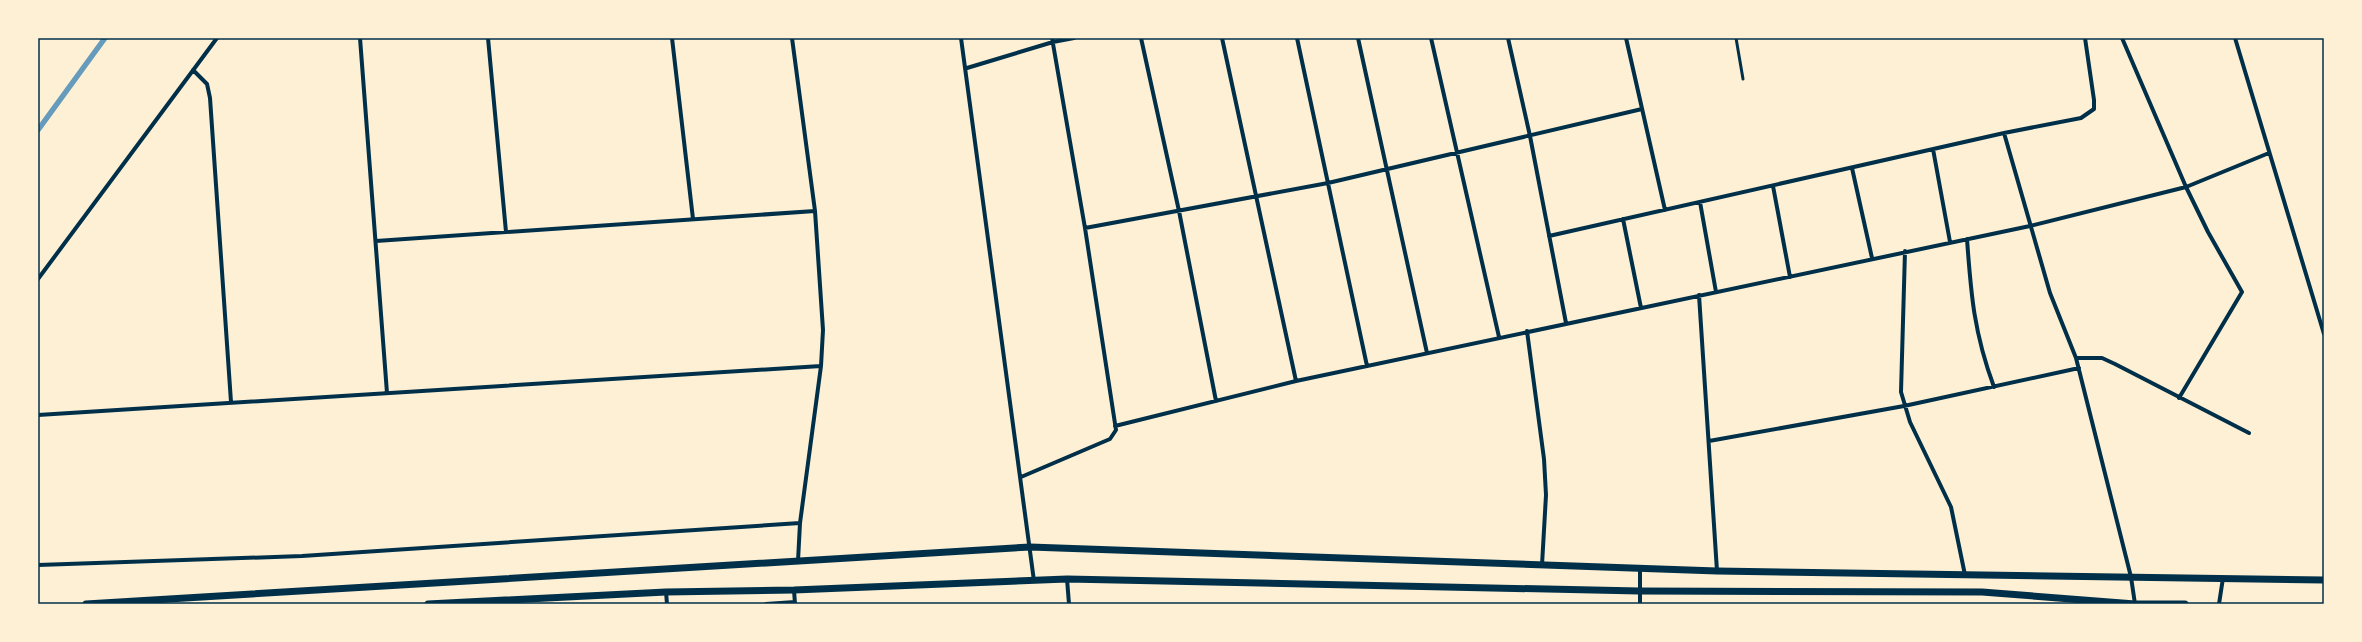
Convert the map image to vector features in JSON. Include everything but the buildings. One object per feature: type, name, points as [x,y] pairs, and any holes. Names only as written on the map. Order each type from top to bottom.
[{"type":"street","points":[[38,279],[217,38]]},
{"type":"street","points":[[360,38],[387,393]]},
{"type":"street","points":[[488,38],[506,232]]},
{"type":"street","points":[[672,38],[693,219]]},
{"type":"street","points":[[792,38],[816,211],[823,330],[821,366],[800,523],[798,561]]},
{"type":"street","points":[[961,38],[1034,581]]},
{"type":"street","points":[[966,68],[1053,40],[1074,38]]},
{"type":"street","points":[[1141,38],[1179,211],[1216,401]]},
{"type":"street","points":[[1222,38],[1258,196],[1296,380]]},
{"type":"street","points":[[1297,38],[1367,366]]},
{"type":"street","points":[[1358,38],[1388,169],[1427,353]]},
{"type":"street","points":[[1431,38],[1499,337]]},
{"type":"street","points":[[1508,38],[1530,136],[1566,323]]},
{"type":"street","points":[[1626,38],[1665,210]]},
{"type":"street","points":[[1549,236],[2004,133],[2081,118],[2094,109],[2085,38]]},
{"type":"street","points":[[2122,38],[2186,187],[2208,232],[2242,292],[2179,398]]},
{"type":"street","points":[[2235,38],[2324,334]]},
{"type":"street","points":[[1021,476],[1110,439],[1114,435],[1115,426],[1085,228],[1053,40]]},
{"type":"street","points":[[193,70],[207,84],[210,98],[231,402]]},
{"type":"street","points":[[1085,228],[1328,183],[1642,109]]},
{"type":"street","points":[[2004,133],[2050,293],[2079,368],[2131,576],[2135,604]]},
{"type":"street","points":[[1933,149],[1950,242]]},
{"type":"street","points":[[1115,426],[1296,380],[1790,277],[1905,251],[2030,226],[2186,187],[2269,153]]},
{"type":"street","points":[[1852,168],[1872,258]]},
{"type":"street","points":[[1773,186],[1790,277]]},
{"type":"street","points":[[1700,202],[1716,292]]},
{"type":"street","points":[[376,242],[816,211]]},
{"type":"street","points":[[1623,219],[1641,308]]},
{"type":"street","points":[[1967,239],[1975,328],[1982,355],[1994,387]]},
{"type":"street","points":[[1905,251],[1900,377],[1904,406],[1951,507],[1965,575]]},
{"type":"street","points":[[1699,295],[1717,571]]},
{"type":"street","points":[[1527,331],[1544,459],[1546,495],[1542,565]]},
{"type":"street","points":[[2076,358],[2102,358],[2249,433]]},
{"type":"street","points":[[38,415],[821,366]]},
{"type":"street","points":[[1709,441],[1904,406],[2079,368]]},
{"type":"street","points":[[38,565],[302,556],[800,523]]},
{"type":"street","points":[[86,604],[1030,547],[1717,571],[2324,580]]},
{"type":"street","points":[[1640,568],[1640,604]]},
{"type":"street","points":[[2219,604],[2223,578]]},
{"type":"street","points":[[1067,579],[1069,604]]},
{"type":"street","points":[[428,604],[516,601],[666,592],[794,590],[1067,579],[1639,591],[1982,592],[2135,604],[2185,604]]},
{"type":"street","points":[[766,604],[795,603],[794,590]]},
{"type":"street","points":[[666,592],[667,604]]},
{"type":"lane","points":[[1736,38],[1743,79]]},
{"type":"waterway","points":[[38,130],[105,38]]}]
